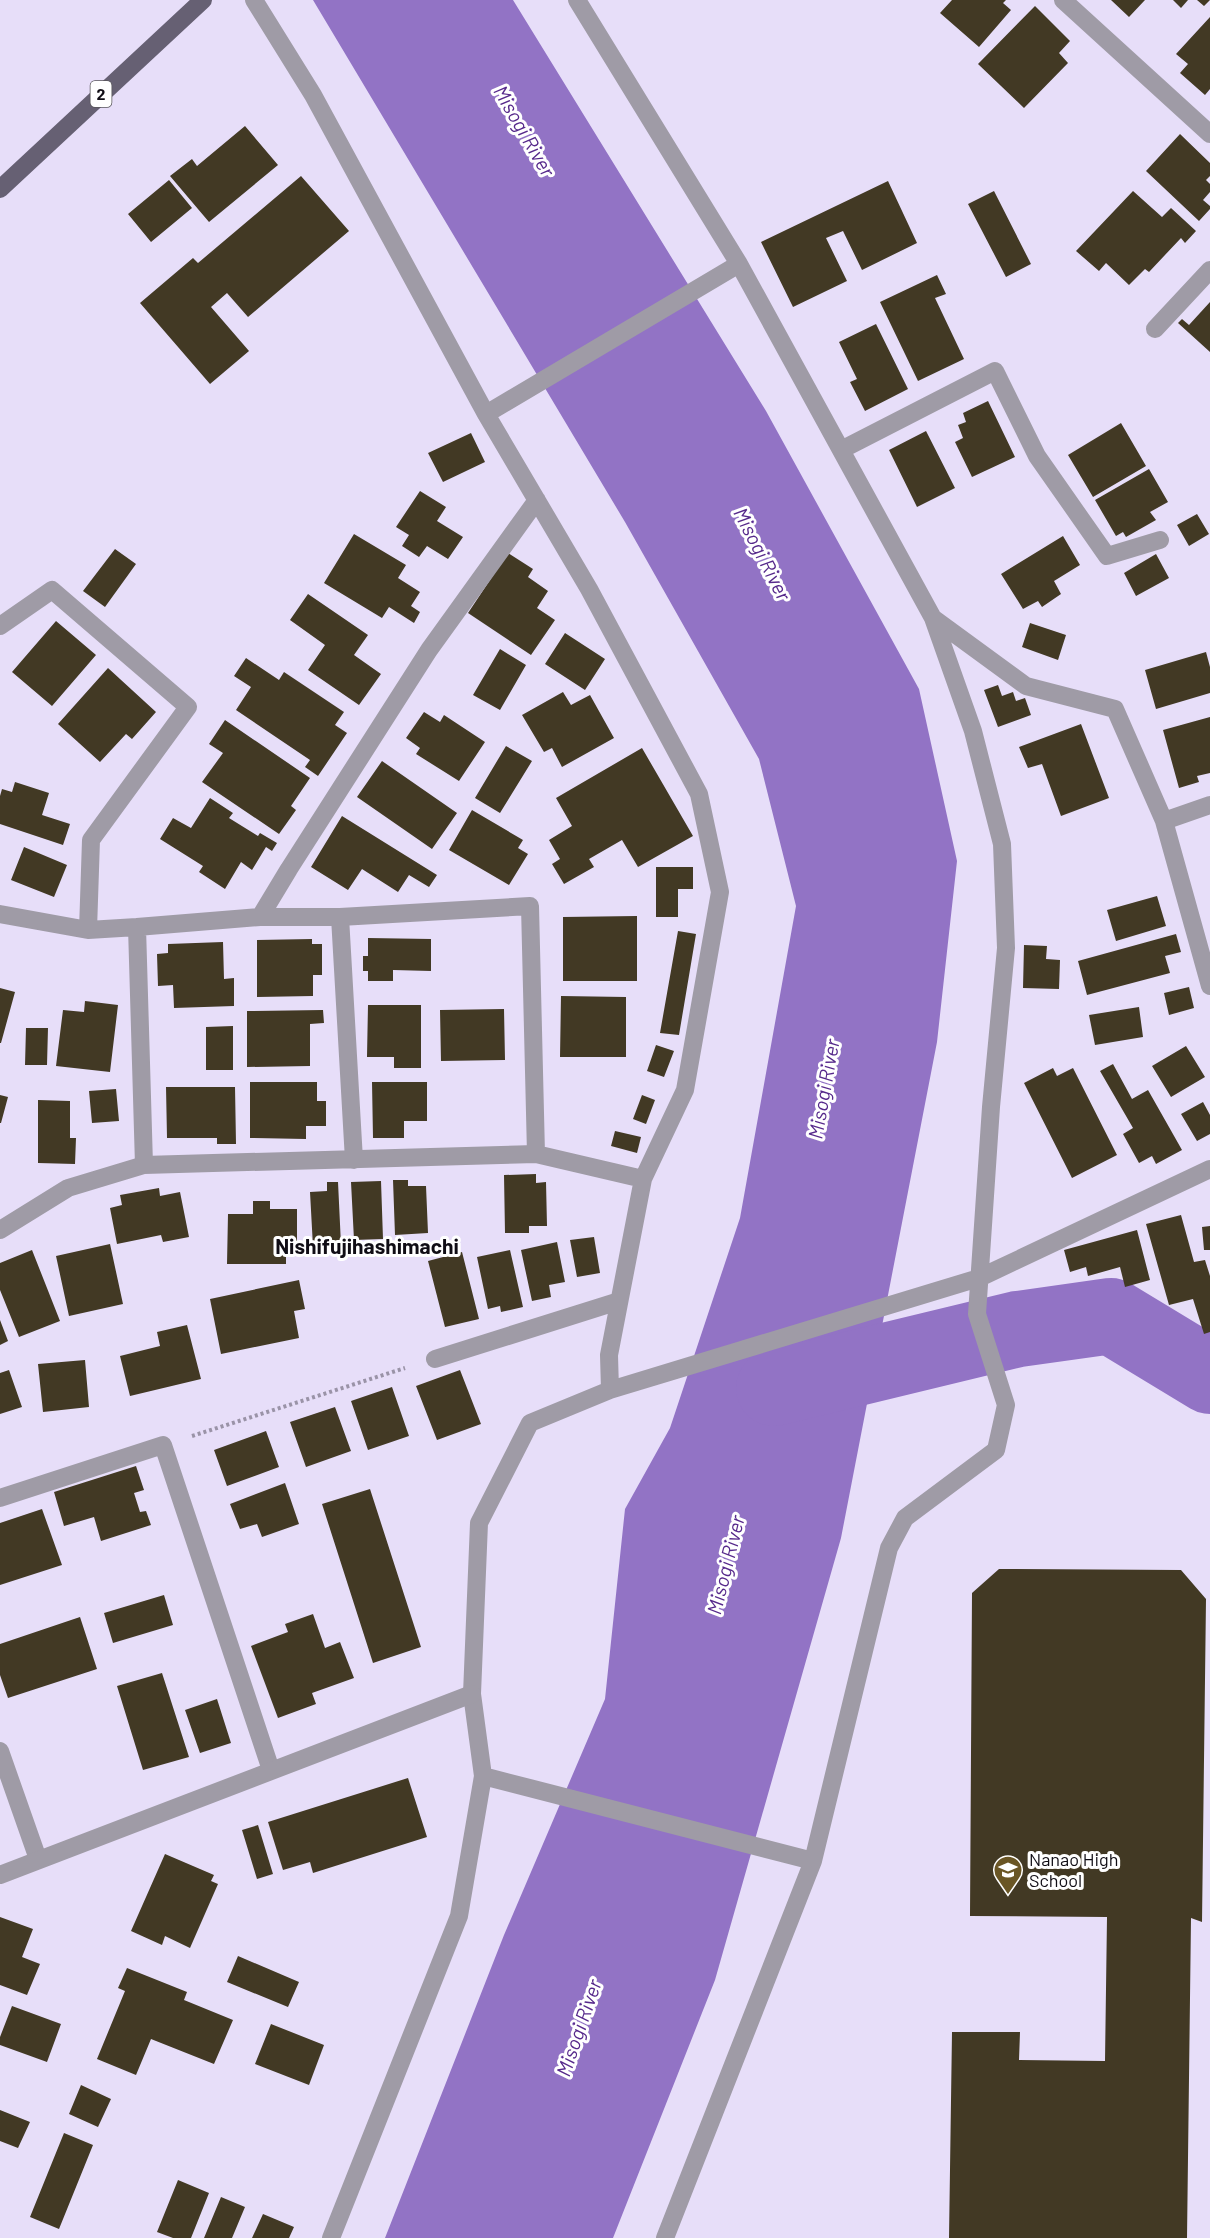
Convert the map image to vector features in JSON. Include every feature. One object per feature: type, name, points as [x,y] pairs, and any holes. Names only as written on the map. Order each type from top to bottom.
[{"type":"main road","name":"2","points":[[0,189],[203,0]]},
{"type":"street","points":[[254,0],[313,95],[486,414],[589,589],[699,794],[720,892],[685,1090],[643,1179],[609,1355],[610,1390]]},
{"type":"street","points":[[576,0],[739,264],[933,618],[973,731],[1002,844],[1006,948],[991,1107],[977,1314],[1006,1405],[996,1449],[905,1518],[889,1548],[813,1861],[665,2238]]},
{"type":"street","points":[[1063,0],[1210,134]]},
{"type":"street","points":[[486,414],[739,264]]},
{"type":"street","points":[[1155,329],[1210,270]]},
{"type":"street","points":[[841,450],[995,371],[1037,456],[1107,556],[1160,540]]},
{"type":"street","points":[[260,917],[429,650],[537,500]]},
{"type":"street","points":[[0,626],[52,590],[188,707],[91,840],[88,930]]},
{"type":"street","points":[[933,618],[1026,686],[1115,710],[1164,821],[1210,986]]},
{"type":"street","points":[[1164,821],[1210,805]]},
{"type":"street","points":[[0,914],[88,930],[260,917],[340,916],[530,906],[536,1154]]},
{"type":"street","points":[[340,916],[354,1160]]},
{"type":"street","points":[[137,927],[144,1165]]},
{"type":"street","points":[[0,1230],[68,1188],[144,1165],[536,1154],[643,1179]]},
{"type":"street","points":[[331,2238],[459,1916],[483,1776],[472,1694],[479,1523],[530,1423],[610,1390],[979,1278],[1210,1169]]},
{"type":"street","points":[[435,1359],[619,1301]]},
{"type":"street","points":[[0,1498],[163,1445],[272,1770]]},
{"type":"street","points":[[0,1875],[472,1694]]},
{"type":"street","points":[[0,1751],[38,1859]]},
{"type":"street","points":[[483,1776],[813,1861]]},
{"type":"path","points":[[163,1445],[435,1359]]},
{"type":"water","name":"Misogi River","points":[[313,0],[513,0],[766,411],[919,689],[957,861],[937,1042],[841,1538],[715,1980],[613,2238],[385,2238],[504,1935],[605,1699],[625,1509],[670,1428],[740,1218],[796,906],[759,759],[625,522]]},
{"type":"building","points":[[952,0],[1006,0],[1003,3],[1011,10],[979,47],[940,13]]},
{"type":"building","points":[[1111,0],[1145,0],[1129,17]]},
{"type":"building","points":[[1173,0],[1188,0],[1181,8]]},
{"type":"building","points":[[1197,0],[1210,0],[1204,6]]},
{"type":"building","points":[[1035,6],[1070,41],[1059,53],[1068,63],[1024,108],[978,64]]},
{"type":"building","points":[[1210,17],[1210,89],[1205,95],[1180,73],[1188,64],[1176,54]]},
{"type":"building","points":[[245,126],[278,165],[209,222],[170,176],[192,159],[197,166]]},
{"type":"building","points":[[1180,134],[1210,163],[1210,176],[1206,180],[1210,184],[1210,192],[1203,200],[1210,206],[1210,209],[1199,221],[1146,171]]},
{"type":"building","points":[[301,176],[349,231],[248,317],[227,293],[211,307],[249,351],[210,384],[140,303],[193,258],[198,263]]},
{"type":"building","points":[[169,180],[192,208],[151,242],[128,214]]},
{"type":"building","points":[[888,181],[917,243],[862,270],[843,231],[826,238],[847,281],[793,307],[761,242]]},
{"type":"building","points":[[994,191],[1031,264],[1006,277],[968,204]]},
{"type":"building","points":[[1133,191],[1162,217],[1171,208],[1196,231],[1185,243],[1181,238],[1149,272],[1145,269],[1129,285],[1106,263],[1099,271],[1076,251]]},
{"type":"building","points":[[937,275],[946,294],[935,298],[964,359],[918,381],[880,302]]},
{"type":"building","points":[[1210,302],[1210,352],[1178,323],[1182,319],[1189,325]]},
{"type":"building","points":[[876,324],[908,389],[865,411],[850,382],[857,379],[839,342]]},
{"type":"building","points":[[988,401],[1015,457],[972,477],[955,442],[963,438],[958,425],[966,422],[963,413]]},
{"type":"building","points":[[1121,423],[1146,466],[1093,497],[1068,455]]},
{"type":"building","points":[[926,431],[955,488],[917,507],[889,450]]},
{"type":"building","points":[[471,433],[485,462],[443,482],[428,453]]},
{"type":"building","points":[[1149,469],[1168,502],[1150,512],[1156,520],[1126,537],[1123,532],[1116,536],[1095,500]]},
{"type":"building","points":[[420,491],[446,507],[437,521],[463,537],[448,559],[427,546],[419,557],[402,546],[409,535],[396,527]]},
{"type":"building","points":[[1197,514],[1209,534],[1189,546],[1177,525]]},
{"type":"building","points":[[354,534],[406,565],[398,578],[420,592],[411,606],[420,612],[414,623],[389,607],[382,618],[324,583]]},
{"type":"building","points":[[1063,536],[1080,565],[1054,581],[1061,594],[1042,607],[1038,601],[1023,609],[1001,574]]},
{"type":"building","points":[[115,549],[136,564],[105,607],[83,591]]},
{"type":"building","points":[[508,553],[533,569],[528,577],[548,591],[537,608],[555,620],[531,655],[468,613]]},
{"type":"building","points":[[1156,554],[1169,578],[1136,596],[1124,573]]},
{"type":"building","points":[[308,594],[368,635],[354,655],[381,674],[359,705],[308,670],[325,645],[290,620]]},
{"type":"building","points":[[56,621],[96,655],[52,706],[12,672]]},
{"type":"building","points":[[1030,623],[1066,635],[1058,660],[1022,647]]},
{"type":"building","points":[[565,633],[605,659],[585,690],[545,664]]},
{"type":"building","points":[[500,649],[526,665],[500,710],[473,695]]},
{"type":"building","points":[[1206,652],[1210,667],[1210,693],[1156,709],[1145,670]]},
{"type":"building","points":[[246,658],[279,680],[284,672],[344,712],[335,725],[347,733],[318,776],[305,767],[310,760],[236,710],[251,687],[234,676]]},
{"type":"building","points":[[108,668],[156,712],[132,739],[126,734],[100,762],[58,724]]},
{"type":"building","points":[[998,685],[1002,696],[1013,692],[1016,701],[1025,698],[1031,715],[998,727],[984,690]]},
{"type":"building","points":[[563,692],[571,705],[590,695],[614,738],[562,767],[552,748],[544,752],[522,715]]},
{"type":"building","points":[[424,712],[440,722],[444,715],[485,742],[459,781],[416,754],[420,748],[406,738]]},
{"type":"building","points":[[1210,717],[1210,773],[1197,776],[1199,782],[1179,788],[1163,730]]},
{"type":"building","points":[[225,720],[310,778],[291,806],[296,810],[279,834],[202,782],[223,753],[209,744]]},
{"type":"building","points":[[1081,724],[1109,798],[1061,816],[1042,764],[1028,768],[1019,747]]},
{"type":"building","points":[[506,746],[532,761],[500,813],[475,798]]},
{"type":"building","points":[[642,748],[693,836],[638,867],[622,840],[589,859],[594,867],[564,884],[552,864],[560,859],[549,840],[572,826],[556,798]]},
{"type":"building","points":[[382,761],[457,813],[432,849],[357,797]]},
{"type":"building","points":[[15,782],[49,793],[42,815],[70,824],[63,845],[0,824],[2,789],[12,792]]},
{"type":"building","points":[[210,798],[233,813],[229,818],[258,836],[260,833],[277,843],[272,851],[266,847],[252,870],[241,862],[225,889],[199,872],[203,866],[160,839],[173,818],[191,828]]},
{"type":"building","points":[[472,810],[523,840],[518,848],[528,854],[509,885],[449,850]]},
{"type":"building","points":[[342,816],[437,875],[429,887],[409,875],[398,892],[362,869],[348,890],[311,867]]},
{"type":"building","points":[[24,847],[67,865],[54,897],[11,880]]},
{"type":"building","points":[[656,867],[693,867],[693,889],[678,889],[678,917],[656,917]]},
{"type":"building","points":[[1157,896],[1166,926],[1116,941],[1107,910]]},
{"type":"building","points":[[637,916],[637,981],[563,981],[563,917]]},
{"type":"building","points":[[678,931],[696,934],[679,1035],[660,1033]]},
{"type":"building","points":[[1176,934],[1181,952],[1165,956],[1170,973],[1087,995],[1078,961]]},
{"type":"building","points":[[368,938],[431,939],[431,971],[393,970],[393,981],[368,981],[368,971],[363,971],[363,956],[368,956]]},
{"type":"building","points":[[312,939],[312,944],[322,944],[322,975],[313,975],[313,996],[257,997],[257,940]]},
{"type":"building","points":[[223,942],[224,979],[234,978],[234,1006],[174,1008],[173,985],[158,986],[157,954],[168,953],[168,944]]},
{"type":"building","points":[[1024,945],[1047,946],[1046,959],[1060,960],[1059,989],[1023,988]]},
{"type":"building","points":[[1189,987],[1194,1008],[1169,1015],[1164,993]]},
{"type":"building","points":[[0,988],[15,992],[1,1043],[0,1043]]},
{"type":"building","points":[[561,996],[626,997],[626,1057],[560,1057]]},
{"type":"building","points":[[85,1001],[118,1005],[110,1072],[56,1066],[63,1010],[84,1012]]},
{"type":"building","points":[[368,1005],[421,1005],[421,1068],[394,1068],[394,1057],[367,1057]]},
{"type":"building","points":[[1139,1007],[1143,1037],[1095,1045],[1089,1015]]},
{"type":"building","points":[[504,1009],[505,1060],[441,1061],[440,1010]]},
{"type":"building","points":[[323,1010],[324,1023],[310,1024],[310,1066],[247,1067],[247,1011]]},
{"type":"building","points":[[233,1026],[233,1070],[206,1070],[206,1027]]},
{"type":"building","points":[[26,1028],[48,1028],[47,1065],[25,1065]]},
{"type":"building","points":[[656,1045],[674,1051],[664,1077],[647,1071]]},
{"type":"building","points":[[1186,1046],[1205,1077],[1171,1097],[1152,1066]]},
{"type":"building","points":[[1113,1064],[1132,1099],[1148,1090],[1182,1150],[1156,1164],[1152,1156],[1139,1163],[1123,1134],[1133,1128],[1100,1071]]},
{"type":"building","points":[[1053,1068],[1057,1076],[1073,1068],[1117,1155],[1072,1178],[1024,1083]]},
{"type":"building","points":[[250,1082],[317,1082],[317,1101],[326,1101],[326,1126],[306,1126],[306,1139],[250,1138]]},
{"type":"building","points":[[372,1082],[427,1082],[427,1121],[404,1121],[404,1138],[373,1138]]},
{"type":"building","points":[[166,1087],[235,1087],[236,1144],[217,1144],[217,1138],[167,1138]]},
{"type":"building","points":[[116,1089],[119,1121],[92,1123],[89,1091]]},
{"type":"building","points":[[0,1095],[8,1097],[1,1123],[0,1123]]},
{"type":"building","points":[[642,1095],[655,1100],[646,1124],[633,1119]]},
{"type":"building","points":[[38,1100],[70,1101],[70,1138],[76,1138],[75,1164],[38,1163]]},
{"type":"building","points":[[1203,1102],[1210,1115],[1210,1134],[1197,1141],[1181,1114]]},
{"type":"building","points":[[615,1131],[641,1137],[637,1153],[611,1146]]},
{"type":"building","points":[[536,1174],[536,1183],[546,1182],[547,1226],[529,1226],[529,1233],[505,1233],[504,1175]]},
{"type":"building","points":[[393,1180],[408,1180],[408,1186],[426,1186],[428,1233],[395,1235]]},
{"type":"building","points":[[381,1181],[383,1239],[354,1240],[351,1182]]},
{"type":"building","points":[[327,1182],[338,1182],[341,1245],[313,1247],[310,1192],[327,1191]]},
{"type":"building","points":[[159,1188],[160,1196],[180,1192],[189,1237],[163,1242],[161,1235],[117,1244],[110,1208],[122,1205],[120,1195]]},
{"type":"building","points":[[253,1201],[270,1201],[270,1209],[297,1209],[297,1252],[286,1252],[286,1264],[227,1264],[228,1214],[253,1214]]},
{"type":"building","points":[[1181,1215],[1194,1262],[1205,1260],[1210,1276],[1210,1332],[1204,1334],[1193,1299],[1169,1305],[1146,1224]]},
{"type":"building","points":[[1210,1226],[1210,1250],[1204,1250],[1202,1227]]},
{"type":"building","points":[[1137,1230],[1150,1280],[1125,1287],[1120,1267],[1088,1276],[1086,1267],[1070,1272],[1064,1250]]},
{"type":"building","points":[[594,1237],[600,1273],[577,1277],[570,1240]]},
{"type":"building","points":[[557,1242],[565,1282],[549,1285],[551,1297],[532,1301],[521,1250]]},
{"type":"building","points":[[110,1244],[123,1304],[69,1316],[56,1256]]},
{"type":"building","points":[[32,1250],[60,1321],[19,1337],[0,1290],[0,1263]]},
{"type":"building","points":[[510,1250],[523,1307],[501,1312],[500,1306],[488,1309],[477,1257]]},
{"type":"building","points":[[462,1252],[479,1319],[445,1327],[428,1261]]},
{"type":"building","points":[[299,1280],[305,1309],[294,1311],[299,1338],[221,1354],[210,1299]]},
{"type":"building","points":[[0,1320],[8,1341],[0,1345]]},
{"type":"building","points":[[187,1325],[201,1379],[130,1396],[120,1356],[160,1346],[157,1332]]},
{"type":"building","points":[[85,1360],[89,1407],[43,1412],[38,1364]]},
{"type":"building","points":[[9,1370],[22,1407],[0,1414],[0,1373]]},
{"type":"building","points":[[460,1370],[481,1424],[437,1440],[416,1386]]},
{"type":"building","points":[[392,1387],[409,1436],[368,1450],[351,1401]]},
{"type":"building","points":[[335,1407],[351,1451],[306,1467],[290,1422]]},
{"type":"building","points":[[266,1431],[279,1467],[227,1486],[214,1450]]},
{"type":"building","points":[[136,1466],[144,1490],[134,1493],[140,1512],[146,1511],[151,1525],[101,1541],[94,1517],[64,1526],[54,1492]]},
{"type":"building","points":[[285,1483],[299,1524],[262,1537],[257,1524],[240,1529],[230,1504]]},
{"type":"building","points":[[370,1489],[421,1647],[373,1663],[322,1504]]},
{"type":"building","points":[[42,1509],[62,1565],[0,1585],[0,1523]]},
{"type":"building","points":[[999,1569],[1181,1570],[1206,1599],[1202,1922],[1191,1918],[1187,2238],[949,2238],[952,2032],[1020,2032],[1019,2060],[1105,2061],[1107,1917],[970,1916],[972,1593]]},
{"type":"building","points":[[164,1595],[173,1625],[113,1643],[104,1613]]},
{"type":"building","points":[[313,1614],[325,1648],[340,1642],[354,1678],[312,1693],[316,1704],[278,1718],[251,1646],[288,1632],[285,1624]]},
{"type":"building","points":[[80,1617],[97,1669],[8,1698],[0,1675],[0,1644]]},
{"type":"building","points":[[162,1673],[189,1757],[143,1770],[117,1686]]},
{"type":"building","points":[[217,1699],[231,1743],[200,1753],[185,1710]]},
{"type":"building","points":[[408,1778],[427,1837],[313,1873],[310,1862],[283,1870],[268,1822]]},
{"type":"building","points":[[258,1825],[273,1874],[257,1879],[242,1830]]},
{"type":"building","points":[[165,1854],[214,1875],[211,1881],[218,1884],[190,1948],[165,1936],[162,1945],[131,1931]]},
{"type":"building","points":[[0,1917],[33,1929],[22,1957],[40,1964],[27,1995],[0,1985]]},
{"type":"building","points":[[238,1956],[299,1982],[288,2007],[227,1982]]},
{"type":"building","points":[[127,1968],[187,1992],[184,2000],[233,2020],[214,2064],[151,2039],[136,2075],[97,2059],[125,1991],[118,1988]]},
{"type":"building","points":[[12,2006],[61,2024],[47,2062],[0,2045],[0,2037]]},
{"type":"building","points":[[271,2024],[324,2045],[309,2085],[255,2064]]},
{"type":"building","points":[[81,2085],[111,2099],[98,2127],[69,2114]]},
{"type":"building","points":[[0,2110],[30,2122],[18,2148],[0,2141]]},
{"type":"building","points":[[64,2133],[93,2145],[59,2229],[30,2217]]},
{"type":"building","points":[[178,2180],[209,2193],[191,2238],[173,2238],[157,2232]]},
{"type":"building","points":[[221,2197],[245,2207],[232,2238],[204,2238]]},
{"type":"building","points":[[263,2214],[294,2227],[289,2238],[252,2238]]},
{"type":"waterway","points":[[774,1388],[1018,1329],[1111,1316],[1210,1376]]},
{"type":"place","name":"Nanao High School","points":[[1008,1896]]},
{"type":"district","name":"Nishifujihashimachi","points":[[367,1247]]}]
